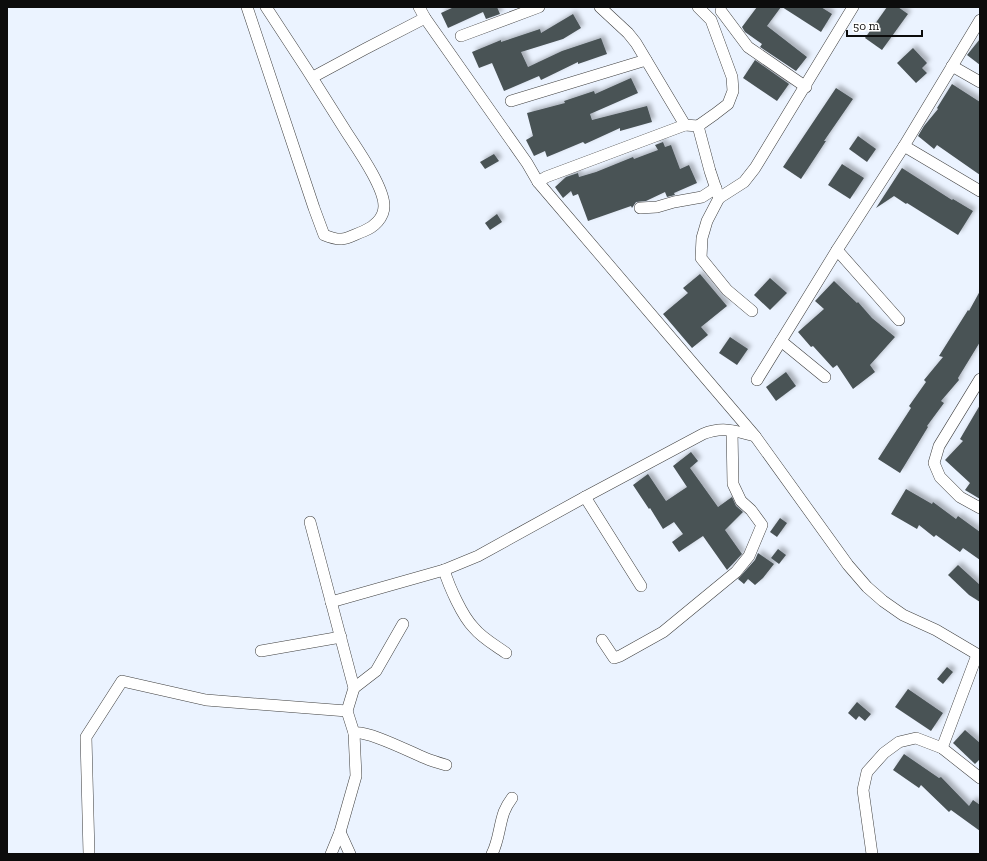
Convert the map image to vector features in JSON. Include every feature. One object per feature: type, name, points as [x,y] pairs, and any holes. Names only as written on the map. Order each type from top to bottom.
[{"type":"street","points":[[247,7],[324,235],[342,240],[372,227],[381,217],[384,207],[383,198],[371,171],[313,77],[266,7]]},
{"type":"street","points":[[419,7],[425,18],[527,163],[538,182],[755,436],[848,565],[883,601],[903,615],[936,630],[978,655],[942,748]]},
{"type":"street","points":[[461,36],[539,7]]},
{"type":"street","points":[[600,7],[628,33],[636,43],[685,125]]},
{"type":"street","points":[[538,182],[546,177],[685,125],[698,126],[728,104],[733,91],[732,77],[711,20],[698,7]]},
{"type":"street","points":[[640,208],[657,208],[674,202],[702,197],[717,193],[744,182],[755,168],[806,87],[853,7]]},
{"type":"street","points":[[711,20],[723,9],[748,47],[806,87]]},
{"type":"street","points":[[313,77],[425,18]]},
{"type":"street","points":[[757,380],[837,250],[904,146],[980,20]]},
{"type":"street","points":[[511,101],[646,60]]},
{"type":"street","points":[[952,66],[980,82]]},
{"type":"street","points":[[698,126],[717,193],[702,238],[701,258],[727,290],[752,311]]},
{"type":"street","points":[[904,146],[980,191]]},
{"type":"street","points":[[837,250],[899,320]]},
{"type":"street","points":[[781,341],[825,377]]},
{"type":"street","points":[[980,378],[939,446],[934,463],[940,477],[945,482],[960,496],[980,508]]},
{"type":"street","points":[[331,602],[444,570],[478,556],[585,496],[703,434],[714,430],[723,429],[755,436]]},
{"type":"street","points":[[602,640],[614,658],[663,632],[736,572],[749,556],[762,525],[751,510],[741,501],[733,484],[732,431]]},
{"type":"street","points":[[585,496],[641,586]]},
{"type":"street","points":[[310,522],[354,688],[347,711],[354,733],[356,776],[340,832],[331,854]]},
{"type":"street","points":[[444,570],[448,582],[468,621],[474,629],[506,653]]},
{"type":"street","points":[[354,688],[376,672],[403,624]]},
{"type":"street","points":[[261,651],[340,637]]},
{"type":"street","points":[[89,854],[86,737],[122,681],[206,700],[347,711]]},
{"type":"street","points":[[354,733],[362,732],[446,765]]},
{"type":"street","points":[[872,854],[863,790],[867,772],[884,753],[899,742],[916,738],[942,748],[980,778]]},
{"type":"street","points":[[492,854],[497,843],[504,811],[512,798]]},
{"type":"street","points":[[340,832],[350,854]]},
{"type":"building","points":[[454,7],[497,7],[500,14],[486,19],[483,12],[448,28],[441,13]]},
{"type":"building","points":[[757,7],[781,7],[767,26],[807,57],[796,71],[760,47],[762,44],[745,32],[742,27]]},
{"type":"building","points":[[782,7],[821,7],[832,14],[821,32]]},
{"type":"building","points":[[887,7],[898,7],[908,14],[882,50],[865,38]]},
{"type":"building","points":[[573,14],[581,28],[563,39],[521,52],[528,67],[562,51],[601,38],[607,54],[578,64],[578,62],[541,80],[539,76],[504,91],[492,63],[479,68],[472,52],[501,40],[501,42],[540,29],[541,33]]},
{"type":"building","points":[[980,39],[980,65],[967,55]]},
{"type":"building","points":[[913,48],[927,63],[922,68],[927,73],[916,83],[897,63]]},
{"type":"building","points":[[755,60],[789,84],[777,101],[743,78]]},
{"type":"building","points":[[631,78],[638,93],[590,114],[592,120],[647,106],[652,122],[620,131],[620,128],[585,144],[583,142],[547,157],[545,151],[534,156],[526,140],[533,136],[527,113],[565,103],[564,101],[594,91],[595,94]]},
{"type":"building","points":[[952,84],[980,102],[980,175],[937,145],[934,149],[918,136],[938,109],[937,108]]},
{"type":"building","points":[[836,88],[853,99],[824,141],[826,141],[801,179],[783,167]]},
{"type":"building","points":[[858,136],[876,149],[867,162],[849,149]]},
{"type":"building","points":[[663,142],[665,147],[671,145],[680,169],[689,165],[697,183],[674,193],[675,195],[667,197],[665,192],[646,201],[636,202],[632,208],[631,206],[588,221],[578,194],[573,196],[571,191],[563,198],[555,187],[566,177],[578,173],[579,177],[596,172],[633,157],[634,159],[658,150],[655,145]]},
{"type":"building","points":[[494,154],[499,161],[485,169],[480,162]]},
{"type":"building","points":[[842,164],[864,178],[850,199],[828,185]]},
{"type":"building","points":[[902,168],[952,200],[953,199],[973,211],[958,235],[894,196],[876,208]]},
{"type":"building","points":[[497,214],[502,222],[490,230],[485,223]]},
{"type":"building","points":[[700,274],[727,306],[701,327],[708,335],[692,348],[663,314],[688,293],[683,288]]},
{"type":"building","points":[[770,278],[787,293],[770,310],[754,295]]},
{"type":"building","points":[[834,281],[857,303],[858,302],[872,318],[895,337],[870,365],[875,372],[853,389],[837,365],[833,368],[798,332],[824,309],[815,301]]},
{"type":"building","points":[[980,291],[980,342],[958,378],[959,380],[941,401],[944,403],[927,426],[928,427],[900,473],[878,459],[911,408],[909,406],[926,382],[924,380],[943,357],[939,356],[968,310],[969,311]]},
{"type":"building","points":[[730,337],[748,349],[737,365],[719,353]]},
{"type":"building","points":[[786,372],[796,386],[776,401],[766,387]]},
{"type":"building","points":[[980,405],[980,499],[965,490],[970,483],[945,460],[963,441],[960,439]]},
{"type":"building","points":[[691,452],[698,461],[690,468],[718,507],[732,497],[736,506],[743,512],[725,530],[742,554],[727,570],[703,536],[679,552],[672,542],[683,534],[674,522],[663,529],[633,485],[648,474],[666,501],[687,487],[673,466]]},
{"type":"building","points":[[906,489],[932,504],[933,502],[956,519],[958,516],[980,532],[980,560],[963,548],[960,552],[936,535],[934,537],[919,525],[917,529],[891,514]]},
{"type":"building","points":[[780,518],[787,523],[777,537],[770,532]]},
{"type":"building","points":[[778,549],[786,555],[779,564],[771,558]]},
{"type":"building","points":[[758,553],[774,564],[763,578],[755,585],[748,579],[744,584],[738,579],[755,560]]},
{"type":"building","points":[[958,565],[980,585],[980,602],[969,595],[948,575]]},
{"type":"building","points":[[947,667],[953,672],[943,684],[937,679]]},
{"type":"building","points":[[908,689],[943,713],[931,731],[895,707]]},
{"type":"building","points":[[857,702],[871,714],[865,721],[859,716],[856,720],[848,713]]},
{"type":"building","points":[[965,730],[980,743],[980,759],[975,764],[953,743]]},
{"type":"building","points":[[904,754],[939,778],[941,777],[969,806],[973,800],[980,805],[980,831],[951,810],[949,812],[921,785],[919,788],[893,770]]}]
